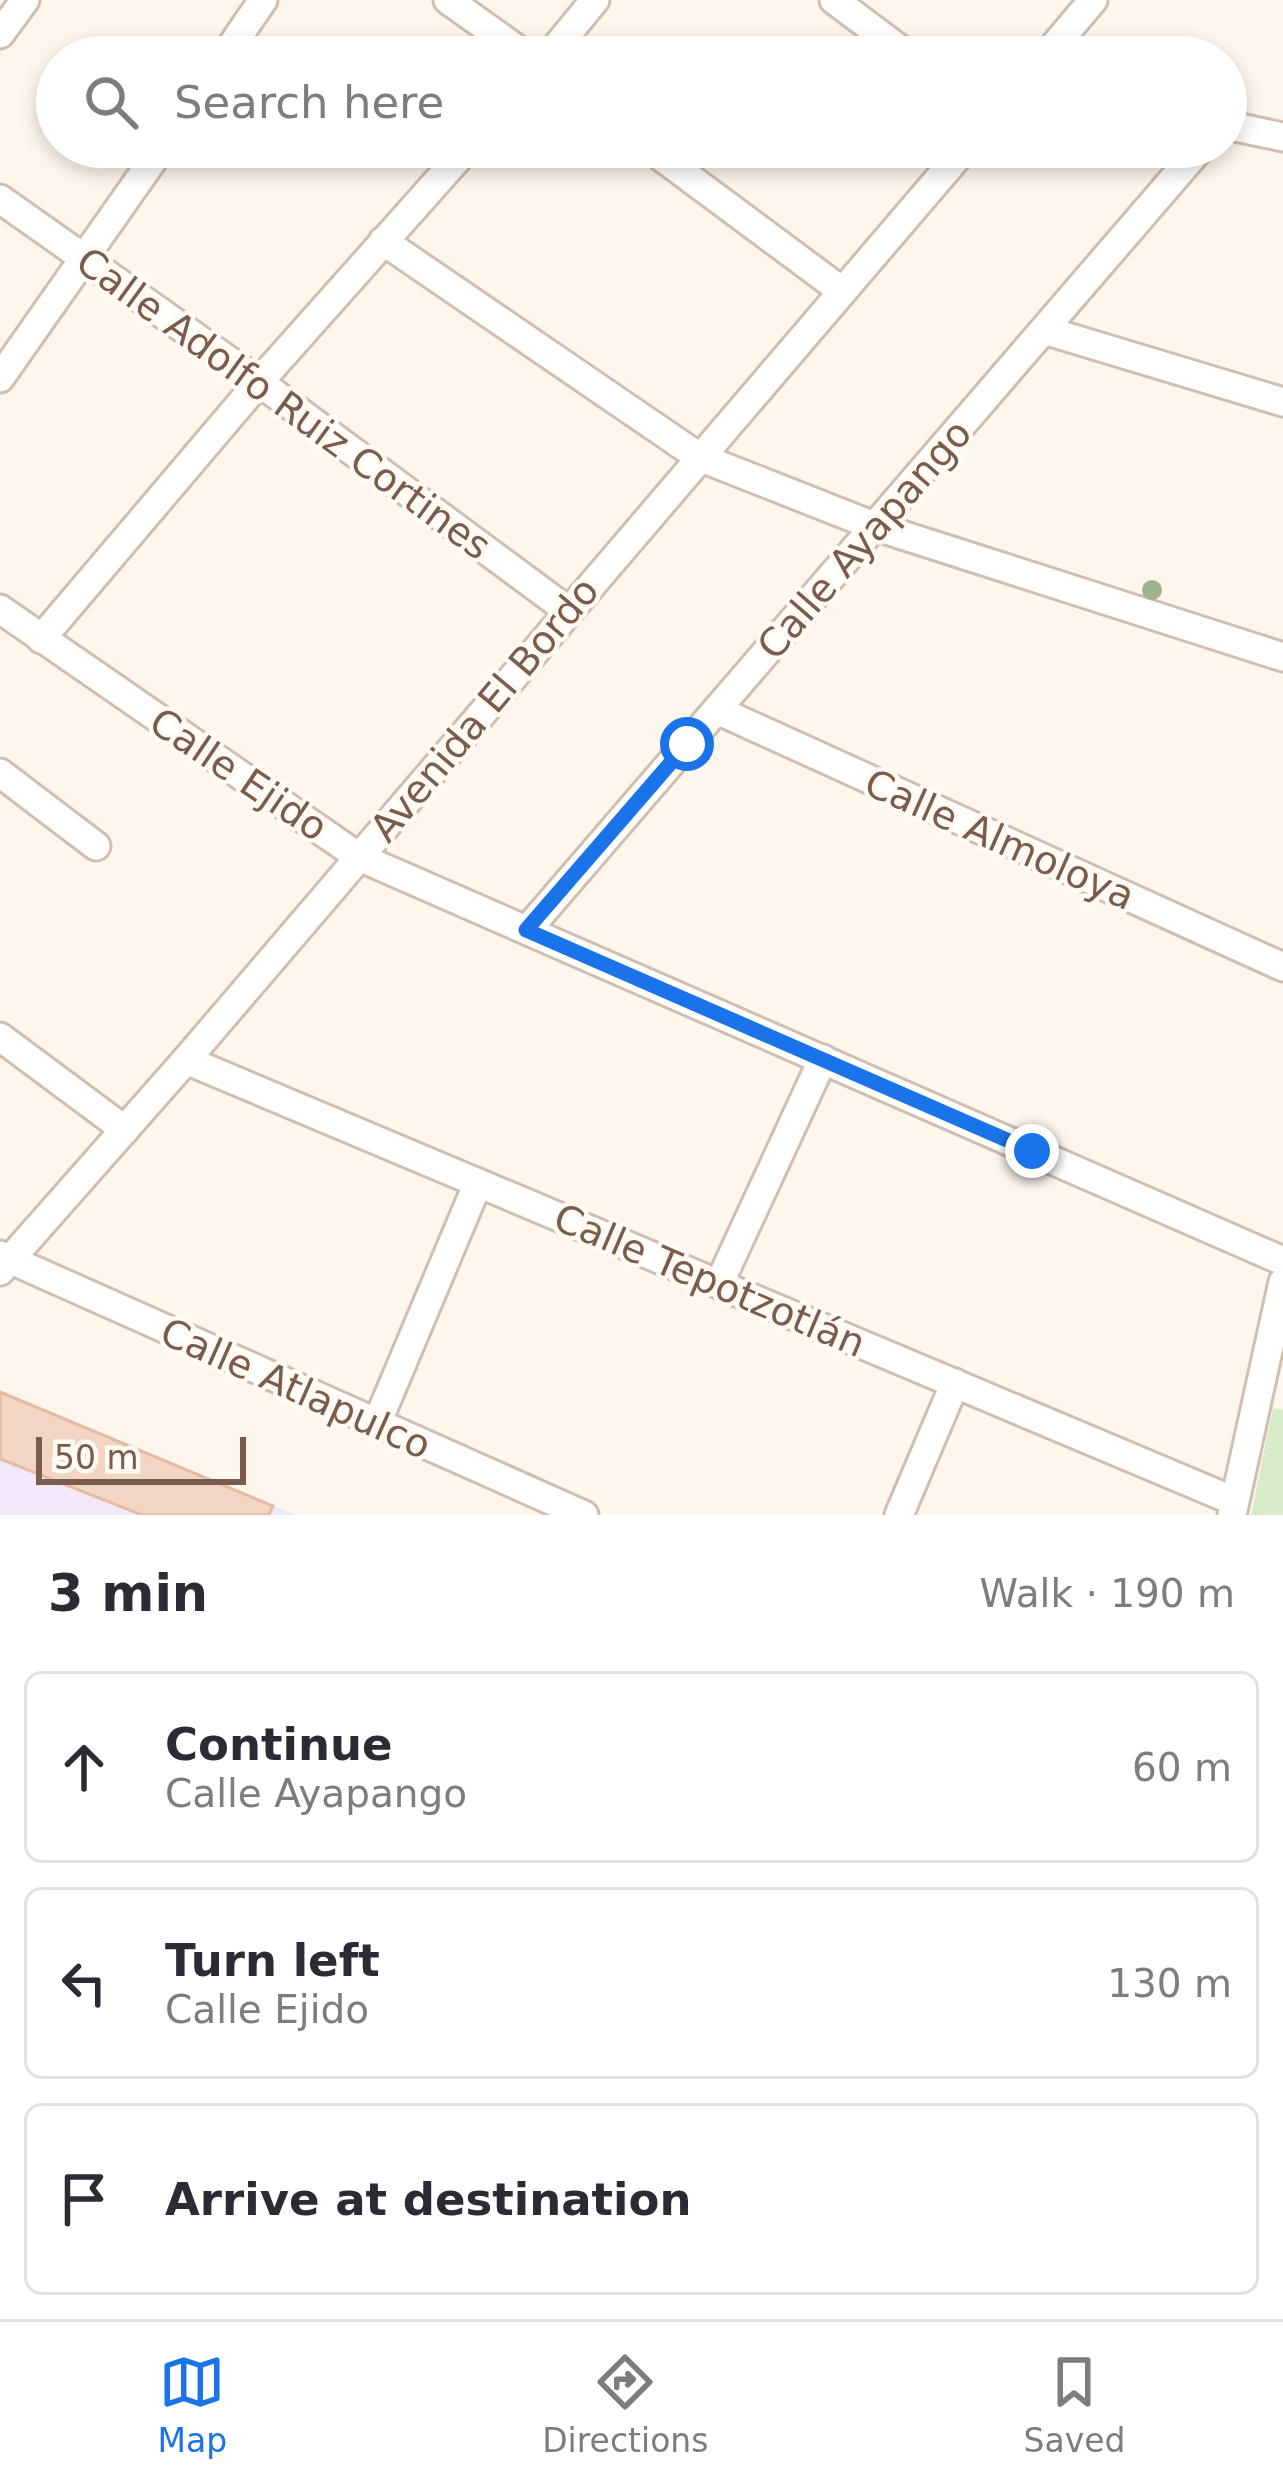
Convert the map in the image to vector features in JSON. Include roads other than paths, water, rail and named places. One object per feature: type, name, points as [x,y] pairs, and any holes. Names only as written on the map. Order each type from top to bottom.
[{"type":"street","points":[[0,34],[25,0]]},
{"type":"street","points":[[238,36],[263,0]]},
{"type":"street","points":[[448,0],[498,36]]},
{"type":"street","points":[[565,36],[595,0]]},
{"type":"street","points":[[834,0],[882,36]]},
{"type":"street","points":[[1063,36],[1093,0]]},
{"type":"street","points":[[1247,129],[1283,137]]},
{"type":"street","points":[[0,378],[147,168]]},
{"type":"street","points":[[41,639],[449,168]]},
{"type":"street","points":[[676,168],[842,291]]},
{"type":"street","name":"Avenida El Bordo","points":[[3,1263],[186,1060],[948,168]]},
{"type":"street","name":"Calle Ayapango","points":[[526,930],[1184,168]]},
{"type":"street","name":"Calle Adolfo Ruiz Cortines","points":[[0,199],[259,382],[567,610]]},
{"type":"street","points":[[383,241],[699,457],[874,526],[1283,657]]},
{"type":"street","points":[[1043,330],[1283,402]]},
{"type":"street","name":"Calle Ejido","points":[[0,609],[359,856],[1283,1262]]},
{"type":"street","name":"Calle Almoloya","points":[[716,710],[1283,967]]},
{"type":"street","points":[[0,773],[97,846]]},
{"type":"street","points":[[0,1037],[125,1130]]},
{"type":"street","points":[[719,1284],[823,1059]]},
{"type":"street","name":"Calle Tepotzotlán","points":[[186,1060],[956,1383],[1233,1508]]},
{"type":"street","points":[[377,1423],[478,1184]]},
{"type":"street","name":"Calle Atlapulco","points":[[3,1263],[584,1515]]},
{"type":"street","points":[[1233,1508],[1283,1282]]},
{"type":"street","points":[[899,1515],[956,1383]]}]
